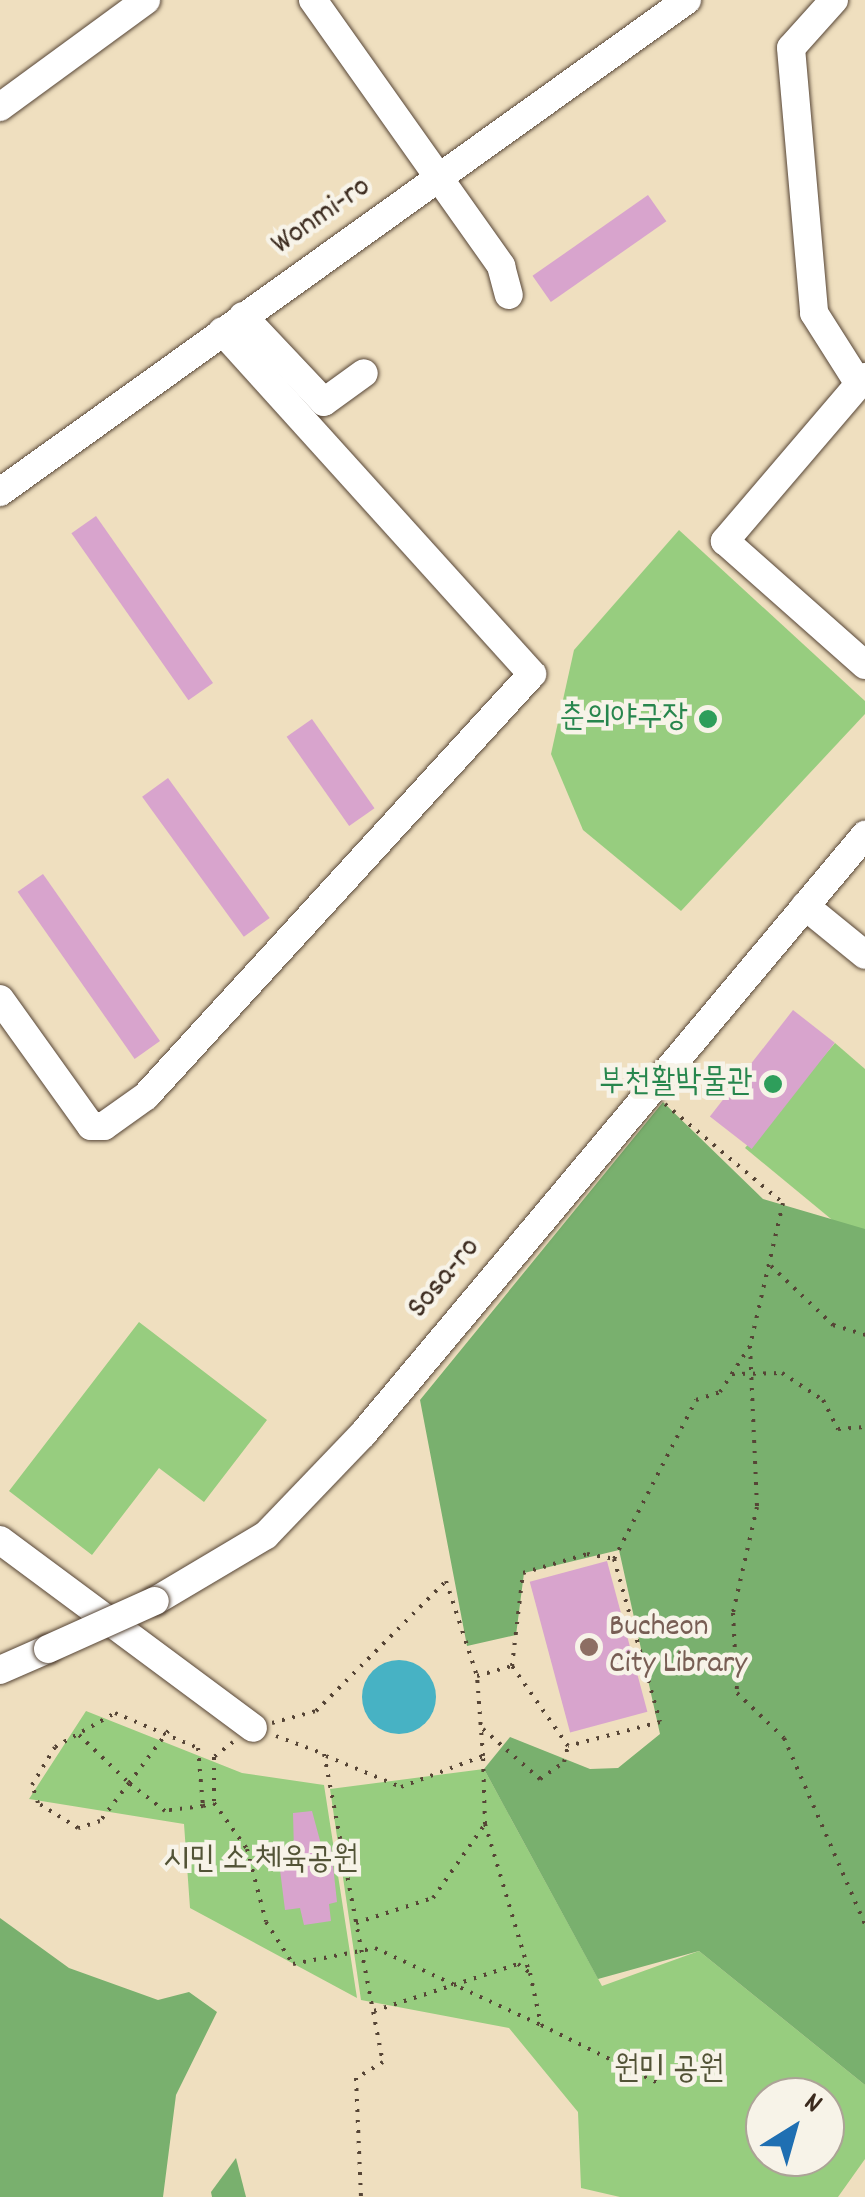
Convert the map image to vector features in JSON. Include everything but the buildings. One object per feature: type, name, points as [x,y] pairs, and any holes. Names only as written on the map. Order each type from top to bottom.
[{"type":"street","points":[[0,107],[146,0]]},
{"type":"street","points":[[313,0],[501,266],[509,295]]},
{"type":"street","name":"Wonmi-ro","points":[[0,492],[687,0]]},
{"type":"street","points":[[834,0],[791,48],[814,313],[862,380],[726,541],[865,665]]},
{"type":"street","points":[[233,324],[324,402],[364,374]]},
{"type":"street","points":[[0,1000],[91,1126],[104,1126],[146,1096],[532,674],[233,324]]},
{"type":"street","name":"Sosa-ro","points":[[0,1670],[155,1602],[266,1536],[363,1434],[865,835]]},
{"type":"street","points":[[805,906],[865,954]]},
{"type":"street","points":[[0,1540],[253,1728]]},
{"type":"path","points":[[480,1710],[484,1732],[525,1774],[554,1774],[568,1746],[660,1722],[614,1559],[696,1400],[720,1392],[750,1346],[772,1266],[783,1203],[648,1090]]},
{"type":"path","points":[[772,1266],[833,1325],[865,1335]]},
{"type":"path","points":[[750,1346],[757,1508],[732,1613],[737,1693],[784,1738],[865,1924]]},
{"type":"path","points":[[732,1374],[782,1372],[823,1400],[838,1429],[865,1428]]},
{"type":"path","points":[[568,1746],[512,1666],[523,1572],[586,1554],[614,1559]]},
{"type":"path","points":[[541,2025],[530,1973],[485,1824],[477,1676],[446,1580],[316,1711],[253,1728],[214,1757],[214,1803],[247,1849],[266,1922],[293,1964],[361,1948],[458,1986],[662,2085]]},
{"type":"path","points":[[477,1676],[512,1666]]},
{"type":"path","points":[[169,1730],[90,1829],[38,1803],[32,1785],[40,1766],[78,1733],[115,1713],[169,1730],[198,1748],[202,1806]]},
{"type":"path","points":[[253,1728],[401,1787],[483,1756]]},
{"type":"path","points":[[78,1733],[165,1811],[214,1803]]},
{"type":"path","points":[[324,1754],[383,2062],[356,2078],[354,2104],[361,2197]]},
{"type":"path","points":[[356,1924],[433,1898],[485,1824]]},
{"type":"path","points":[[373,2012],[518,1964],[530,1973]]},
{"type":"green space","name":"춘의야구장","points":[[679,530],[865,701],[865,714],[681,911],[583,830],[551,754],[574,650]]},
{"type":"green space","points":[[835,1043],[865,1069],[865,1247],[745,1148]]},
{"type":"green space","points":[[663,1102],[763,1199],[865,1229],[865,2085],[699,1951],[598,1979],[484,1769],[510,1737],[590,1769],[618,1768],[660,1734],[619,1550],[524,1573],[516,1635],[467,1646],[420,1400]]},
{"type":"green space","points":[[139,1322],[267,1420],[204,1502],[159,1468],[92,1555],[9,1491]]},
{"type":"green space","name":"시민 소 체육공원","points":[[86,1711],[242,1773],[324,1785],[357,1998],[190,1908],[184,1824],[29,1799]]},
{"type":"green space","name":"원미 공원","points":[[484,1769],[602,1986],[699,1951],[865,2085],[865,2159],[838,2197],[620,2197],[581,2188],[578,2112],[509,2028],[361,2000],[330,1789]]},
{"type":"green space","points":[[0,1918],[69,1968],[158,2000],[189,1992],[217,2012],[176,2095],[163,2197],[0,2197]]},
{"type":"green space","points":[[236,2158],[246,2197],[212,2197],[211,2192]]},
{"type":"water","points":[[399,1660],[425,1671],[436,1697],[425,1723],[399,1734],[373,1723],[362,1697],[373,1671]]},
{"type":"place","name":"춘의야구장","points":[[708,719]]},
{"type":"place","name":"부천활박물관","points":[[773,1084]]},
{"type":"place","name":"Bucheon City Library","points":[[589,1647]]}]
